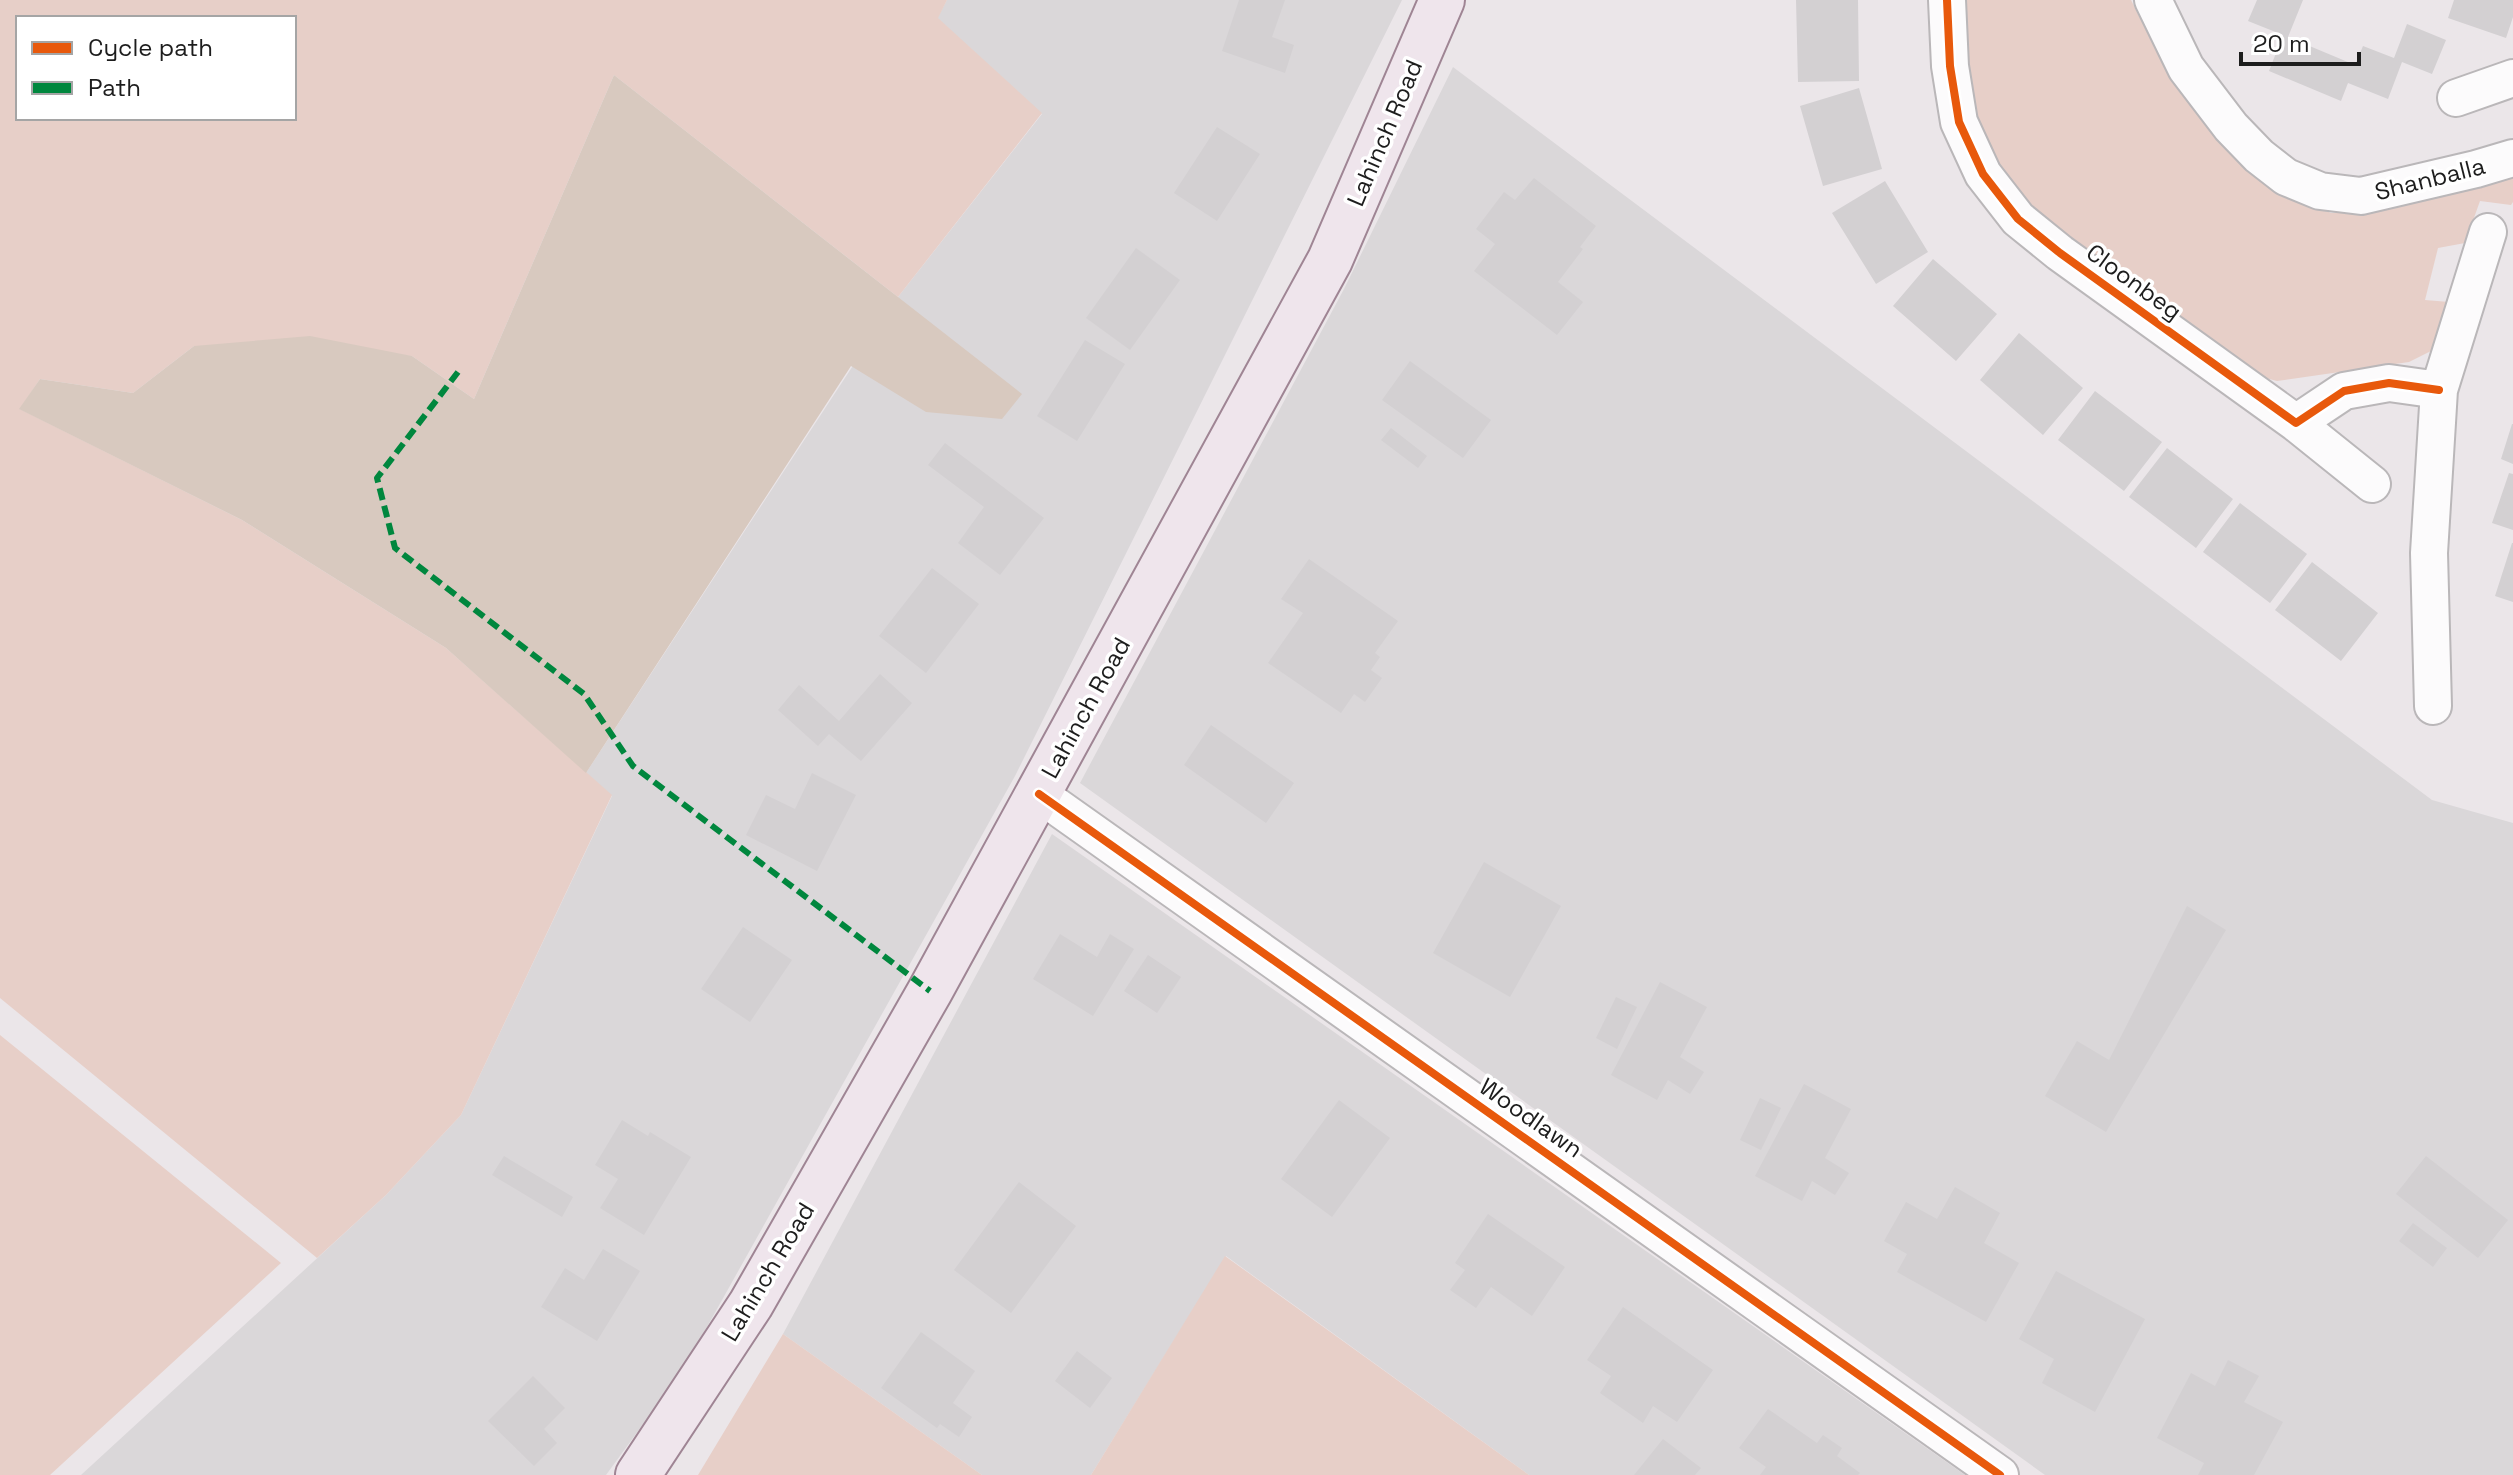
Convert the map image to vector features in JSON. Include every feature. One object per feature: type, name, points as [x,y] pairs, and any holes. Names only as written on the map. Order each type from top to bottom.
[{"type":"main road","name":"Lahinch Road","points":[[638,1475],[751,1304],[1039,794],[1330,260],[1442,0]]},
{"type":"street","name":"Cloonbeg","points":[[1947,0],[1950,66],[1959,122],[1983,174],[2018,219],[2060,253],[2296,423],[2372,484]]},
{"type":"street","name":"Shanballa","points":[[2153,0],[2186,68],[2231,127],[2259,156],[2286,177],[2320,191],[2361,196],[2513,158]]},
{"type":"street","points":[[2456,98],[2513,78]]},
{"type":"street","points":[[2433,706],[2429,553],[2439,390],[2488,232]]},
{"type":"street","points":[[2296,423],[2344,391],[2389,383],[2439,390]]},
{"type":"street","name":"Woodlawn","points":[[1039,794],[2000,1475]]},
{"type":"shaded area","points":[[0,0],[947,0],[938,18],[1042,113],[898,297],[614,75],[474,399],[412,356],[194,346],[133,393],[40,379],[20,409],[242,520],[446,648],[612,795],[461,1115],[386,1195],[317,1258],[0,998]]},
{"type":"shaded area","points":[[947,0],[1402,0],[1015,776],[684,1368],[606,1475],[81,1475],[386,1195],[461,1115],[612,796],[586,773],[898,297],[1042,114],[937,18]]},
{"type":"shaded area","points":[[1963,0],[2131,0],[2156,50],[2189,102],[2232,155],[2281,193],[2331,213],[2370,212],[2513,177],[2511,205],[2480,201],[2465,243],[2438,248],[2425,300],[2449,302],[2433,350],[2409,362],[2277,381],[2258,376],[2038,216],[1991,154],[1974,118],[1962,72]]},
{"type":"shaded area","points":[[1453,67],[2432,800],[2513,823],[2513,1475],[2045,1475],[1080,783],[1344,289]]},
{"type":"shaded area","points":[[614,75],[1022,394],[1002,419],[926,412],[851,366],[586,773],[446,648],[242,520],[19,409],[40,379],[133,393],[194,346],[310,336],[412,356],[474,399]]},
{"type":"shaded area","points":[[1052,834],[1965,1475],[1529,1475],[1226,1256],[1091,1475],[982,1475],[783,1334]]},
{"type":"shaded area","points":[[0,1035],[281,1263],[50,1475],[0,1475]]},
{"type":"shaded area","points":[[1225,1256],[1529,1475],[1091,1475]]},
{"type":"shaded area","points":[[783,1334],[982,1475],[698,1475]]},
{"type":"building","points":[[1239,0],[1285,0],[1272,37],[1294,45],[1285,73],[1222,51]]},
{"type":"building","points":[[1796,0],[1858,0],[1859,81],[1798,82]]},
{"type":"building","points":[[2257,0],[2303,0],[2288,37],[2355,65],[2363,46],[2394,58],[2407,24],[2446,40],[2432,74],[2402,62],[2388,99],[2348,83],[2341,101],[2269,71],[2283,35],[2248,21]]},
{"type":"building","points":[[2454,0],[2513,0],[2513,17],[2506,38],[2448,18]]},
{"type":"building","points":[[1859,88],[1882,169],[1823,186],[1800,106]]},
{"type":"building","points":[[1217,127],[1260,154],[1217,221],[1174,193]]},
{"type":"building","points":[[1534,178],[1596,226],[1558,282],[1583,302],[1557,335],[1474,271],[1495,244],[1476,229],[1504,192],[1515,200]]},
{"type":"building","points":[[1885,181],[1928,252],[1876,284],[1832,213]]},
{"type":"building","points":[[1136,248],[1180,280],[1130,350],[1086,318]]},
{"type":"building","points":[[1933,259],[1997,314],[1956,361],[1893,306]]},
{"type":"building","points":[[2019,333],[2083,388],[2043,435],[1980,380]]},
{"type":"building","points":[[1085,340],[1125,364],[1077,441],[1037,416]]},
{"type":"building","points":[[1410,361],[1491,420],[1463,458],[1382,400]]},
{"type":"building","points":[[2095,391],[2162,442],[2124,491],[2058,440]]},
{"type":"building","points":[[2513,424],[2513,464],[2501,459]]},
{"type":"building","points":[[1391,428],[1427,456],[1418,468],[1381,440]]},
{"type":"building","points":[[945,443],[1044,518],[1000,575],[958,543],[984,507],[928,465]]},
{"type":"building","points":[[2167,448],[2233,499],[2196,548],[2129,497]]},
{"type":"building","points":[[2509,473],[2513,474],[2513,530],[2492,523]]},
{"type":"building","points":[[2240,503],[2307,554],[2270,603],[2203,552]]},
{"type":"building","points":[[2513,543],[2513,602],[2495,596]]},
{"type":"building","points":[[1309,559],[1398,621],[1375,653],[1380,657],[1371,670],[1382,678],[1365,702],[1354,694],[1341,713],[1268,663],[1303,613],[1281,599]]},
{"type":"building","points":[[2312,562],[2378,613],[2341,661],[2275,610]]},
{"type":"building","points":[[932,568],[979,604],[926,673],[879,636]]},
{"type":"building","points":[[880,674],[912,703],[861,761],[829,734],[818,746],[778,710],[799,685],[839,721]]},
{"type":"building","points":[[1211,725],[1294,783],[1266,823],[1184,765]]},
{"type":"building","points":[[812,773],[856,795],[817,871],[746,835],[766,795],[795,809]]},
{"type":"building","points":[[1484,862],[1561,906],[1510,997],[1433,953]]},
{"type":"building","points":[[2187,906],[2226,930],[2106,1132],[2045,1096],[2077,1041],[2109,1060]]},
{"type":"building","points":[[743,927],[792,960],[750,1022],[701,989]]},
{"type":"building","points":[[1060,934],[1097,957],[1110,934],[1134,949],[1093,1016],[1033,979]]},
{"type":"building","points":[[1148,955],[1181,977],[1157,1013],[1124,991]]},
{"type":"building","points":[[1660,982],[1707,1007],[1680,1057],[1704,1072],[1690,1094],[1668,1080],[1657,1100],[1611,1075]]},
{"type":"building","points":[[1616,997],[1637,1007],[1617,1049],[1596,1038]]},
{"type":"building","points":[[1804,1084],[1851,1109],[1825,1158],[1849,1173],[1835,1195],[1812,1181],[1802,1201],[1755,1176]]},
{"type":"building","points":[[1760,1098],[1781,1108],[1761,1150],[1740,1140]]},
{"type":"building","points":[[1339,1100],[1390,1138],[1332,1217],[1281,1179]]},
{"type":"building","points":[[622,1120],[648,1136],[650,1132],[691,1157],[644,1235],[600,1208],[618,1179],[595,1165]]},
{"type":"building","points":[[504,1156],[573,1197],[562,1217],[492,1175]]},
{"type":"building","points":[[2426,1156],[2508,1220],[2478,1258],[2396,1194]]},
{"type":"building","points":[[1019,1182],[1076,1226],[1011,1313],[954,1270]]},
{"type":"building","points":[[1955,1187],[2000,1213],[1984,1243],[2019,1263],[1986,1322],[1897,1272],[1907,1254],[1884,1241],[1906,1202],[1937,1219]]},
{"type":"building","points":[[1488,1214],[1565,1267],[1532,1316],[1491,1287],[1476,1308],[1450,1290],[1465,1270],[1455,1263]]},
{"type":"building","points":[[2413,1223],[2447,1248],[2433,1267],[2399,1241]]},
{"type":"building","points":[[603,1249],[640,1271],[597,1341],[541,1307],[565,1268],[584,1280]]},
{"type":"building","points":[[2056,1271],[2145,1319],[2095,1412],[2042,1383],[2054,1359],[2019,1339]]},
{"type":"building","points":[[1623,1307],[1713,1370],[1677,1422],[1653,1406],[1643,1423],[1600,1393],[1611,1376],[1587,1360]]},
{"type":"building","points":[[921,1332],[975,1371],[953,1403],[972,1417],[959,1437],[940,1424],[937,1428],[881,1388]]},
{"type":"building","points":[[1077,1351],[1112,1378],[1090,1408],[1055,1381]]},
{"type":"building","points":[[2228,1360],[2259,1376],[2244,1402],[2283,1422],[2254,1475],[2198,1475],[2204,1463],[2157,1438],[2191,1373],[2215,1386]]},
{"type":"building","points":[[533,1376],[565,1408],[544,1429],[557,1443],[534,1466],[488,1421]]},
{"type":"building","points":[[1768,1409],[1817,1443],[1823,1435],[1842,1448],[1837,1456],[1860,1473],[1760,1475],[1766,1467],[1739,1448]]},
{"type":"building","points":[[1663,1439],[1701,1468],[1695,1475],[1634,1475]]},
{"type":"marked path","points":[[458,372],[377,478],[395,548],[584,694],[633,766],[930,991]]},
{"type":"cycle path","points":[[1947,0],[1950,66],[1959,122],[1983,174],[2018,219],[2060,253],[2296,423],[2344,391],[2389,383],[2439,390]]},
{"type":"cycle path","points":[[1039,794],[2000,1475]]}]
